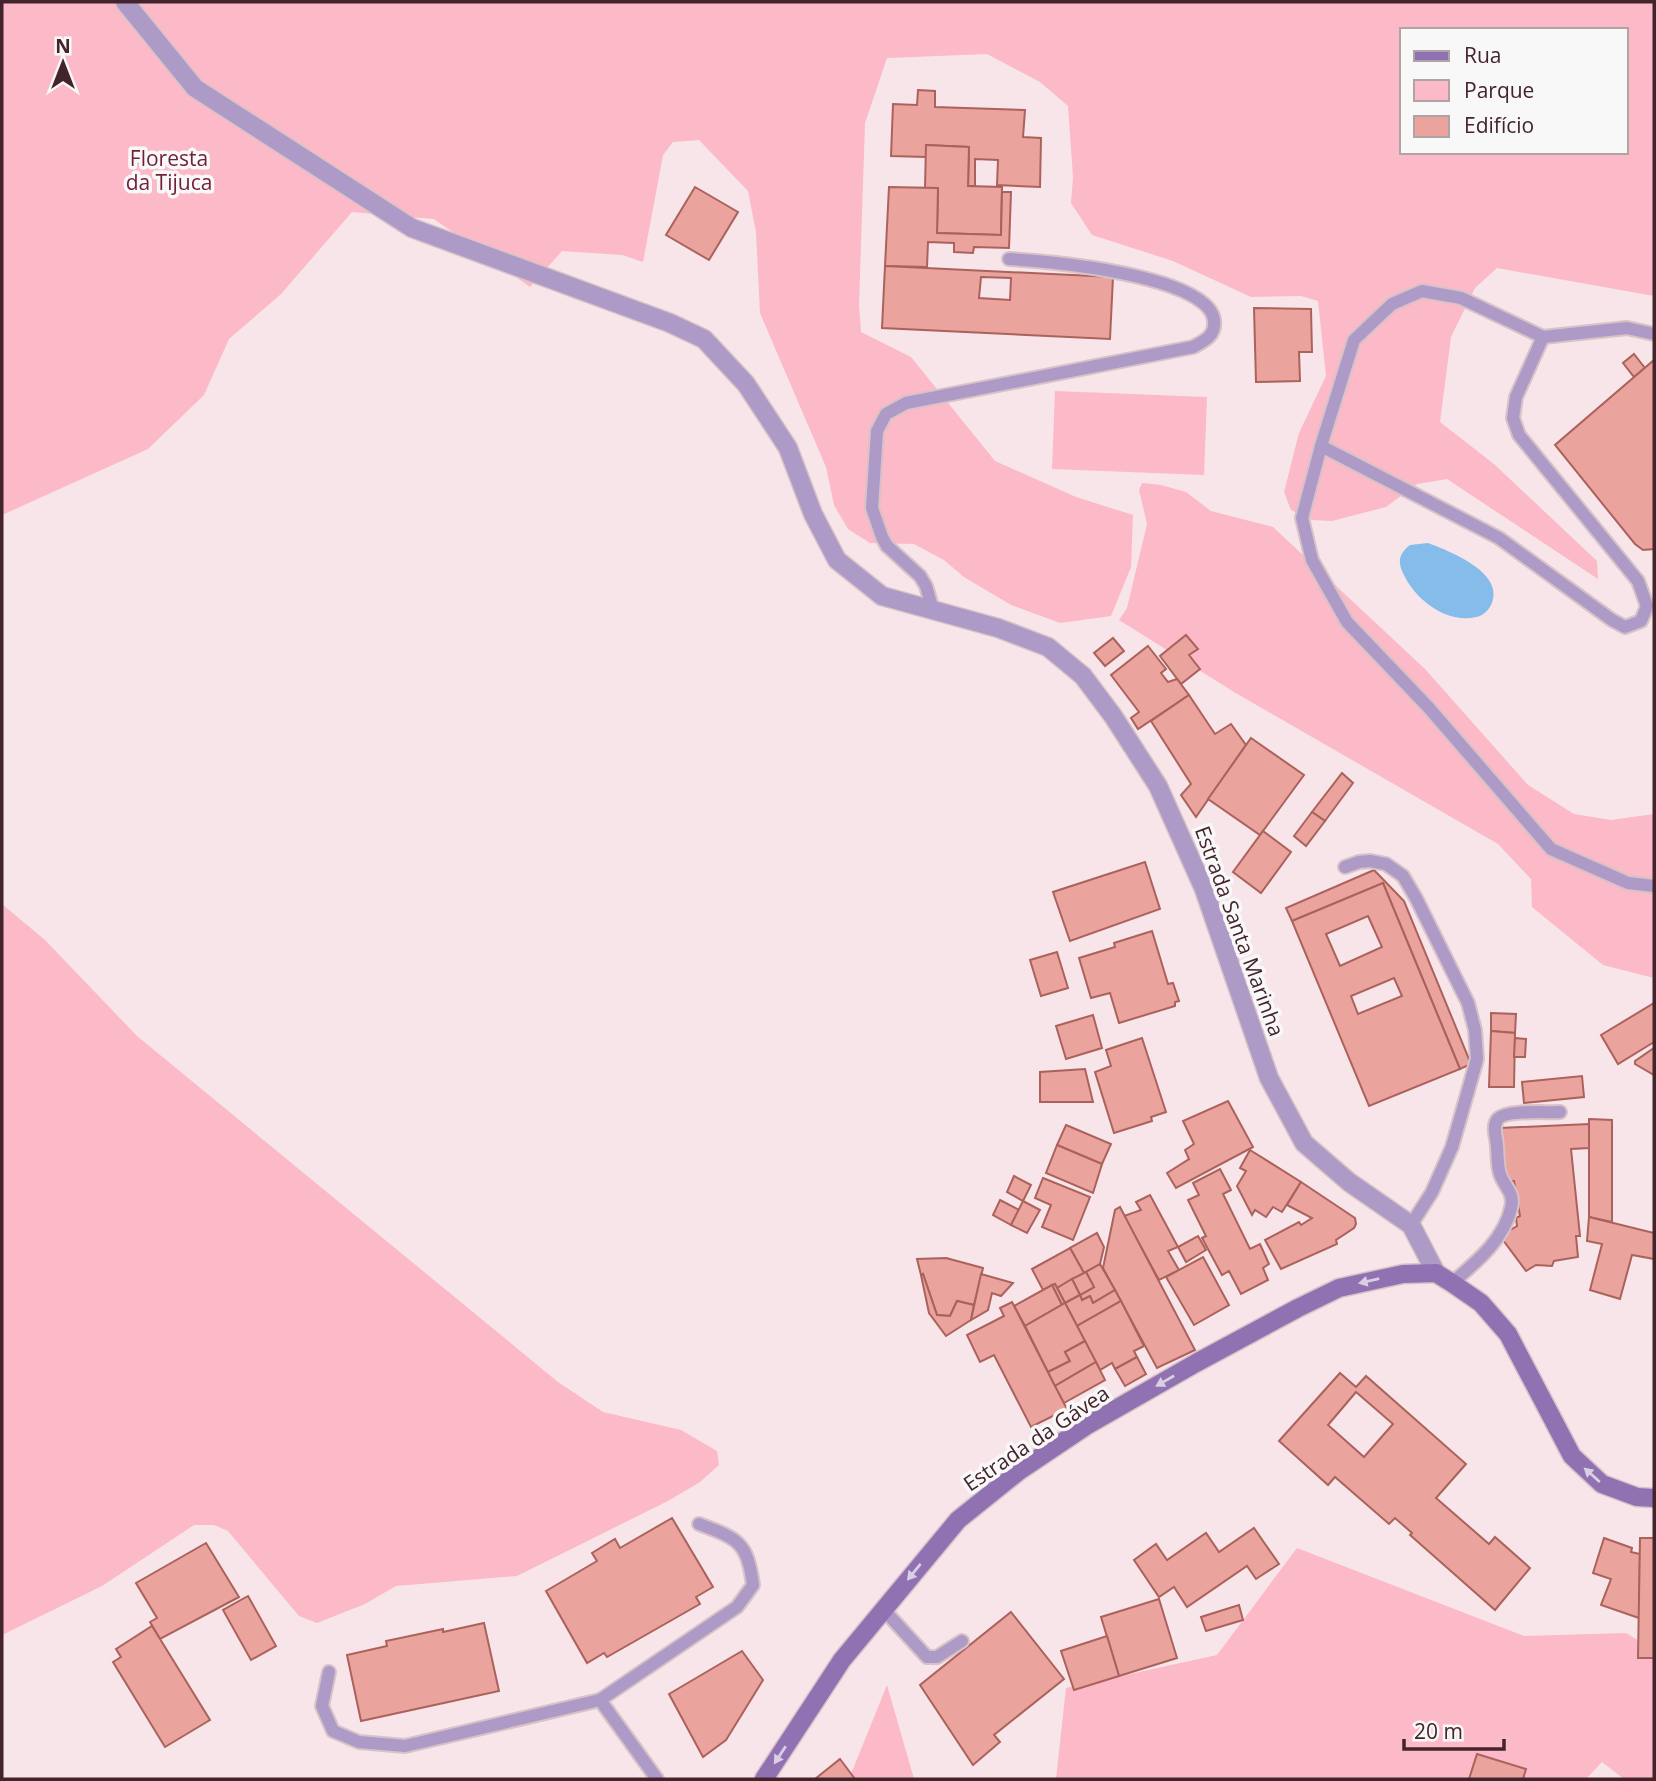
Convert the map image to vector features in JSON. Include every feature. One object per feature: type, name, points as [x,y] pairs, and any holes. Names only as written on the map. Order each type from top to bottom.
[{"type":"street","name":"Estrada Santa Marinha","points":[[125,2],[195,88],[412,228],[670,323],[704,339],[746,384],[788,448],[813,514],[837,560],[882,596],[998,628],[1048,647],[1083,676],[1113,716],[1158,786],[1204,889],[1269,1078],[1304,1143],[1349,1182],[1411,1225],[1444,1278]]},
{"type":"street","name":"Estrada da Gávea","points":[[764,1779],[842,1660],[958,1520],[1019,1471],[1086,1426],[1230,1344],[1339,1288],[1402,1274],[1444,1278]]},
{"type":"street","points":[[1444,1278],[1481,1303],[1508,1334],[1572,1456],[1602,1484],[1637,1497],[1654,1498]]},
{"type":"lane","points":[[933,610],[920,576],[887,546],[872,508],[877,431],[886,414],[906,403],[1192,346],[1209,338],[1214,328],[1214,317],[1208,308],[1172,286],[1079,265],[1009,259]]},
{"type":"lane","points":[[1654,334],[1627,328],[1543,337],[1461,298],[1422,291],[1392,304],[1354,341],[1302,518],[1312,560],[1347,622],[1429,708],[1551,849],[1628,883],[1654,886]]},
{"type":"lane","points":[[1321,446],[1499,538],[1612,620],[1625,626],[1641,621],[1647,606],[1638,581],[1519,435],[1513,418],[1516,397],[1543,337]]},
{"type":"lane","points":[[1345,867],[1370,861],[1386,864],[1403,876],[1468,1003],[1475,1030],[1477,1059],[1452,1147],[1432,1192],[1411,1225]]},
{"type":"lane","points":[[1444,1278],[1481,1258],[1504,1226],[1512,1206],[1511,1191],[1499,1171],[1495,1128],[1497,1119],[1513,1113],[1560,1112]]},
{"type":"lane","points":[[329,1672],[322,1706],[333,1731],[359,1742],[405,1746],[600,1700],[737,1607],[753,1585],[749,1559],[733,1536],[699,1524]]},
{"type":"lane","points":[[884,1610],[927,1657],[937,1657],[961,1641]]},
{"type":"lane","points":[[600,1700],[657,1779]]},
{"type":"green space","name":"Floresta da Tijuca","points":[[2,2],[1654,2],[1654,296],[1497,268],[1475,288],[1451,337],[1440,422],[1494,464],[1597,561],[1598,579],[1447,479],[1417,484],[1386,507],[1332,521],[1312,520],[1291,510],[1284,492],[1299,433],[1326,376],[1318,301],[1301,296],[1251,297],[1173,261],[1092,235],[1071,203],[1073,177],[1068,106],[1040,82],[987,54],[887,58],[865,123],[859,305],[861,332],[911,357],[995,461],[1076,497],[1133,515],[1131,567],[1111,616],[1060,623],[1011,605],[964,577],[944,560],[914,544],[870,543],[848,529],[834,505],[826,467],[760,313],[756,232],[748,191],[699,140],[673,142],[663,155],[643,262],[622,255],[562,251],[530,287],[434,219],[352,212],[281,294],[229,339],[204,395],[148,449],[2,515]]},
{"type":"green space","points":[[1055,391],[1207,397],[1204,475],[1052,469]]},
{"type":"green space","points":[[1142,483],[1186,492],[1211,511],[1273,527],[1425,669],[1528,785],[1574,814],[1611,820],[1654,814],[1654,978],[1603,965],[1532,907],[1531,879],[1498,844],[1234,692],[1119,620],[1127,608],[1147,524],[1139,490]]},
{"type":"green space","points":[[2,904],[45,940],[137,1036],[558,1382],[603,1412],[681,1430],[717,1451],[719,1465],[700,1482],[668,1501],[517,1576],[396,1586],[365,1604],[317,1623],[299,1616],[228,1531],[214,1525],[194,1525],[102,1586],[2,1635]]},
{"type":"green space","points":[[1297,1548],[1524,1636],[1626,1633],[1654,1650],[1654,1779],[1624,1779],[1602,1762],[1586,1779],[1056,1779],[1066,1688],[1217,1655]]},
{"type":"green space","points":[[887,1685],[914,1779],[849,1779]]},
{"type":"water","points":[[1428,543],[1461,557],[1483,573],[1494,592],[1492,603],[1485,612],[1476,617],[1465,618],[1444,614],[1425,602],[1410,586],[1401,568],[1403,552],[1410,545]]},
{"type":"building","points":[[918,90],[935,91],[935,107],[1025,110],[1023,137],[1041,138],[1040,187],[997,185],[998,160],[975,159],[975,186],[968,186],[969,147],[926,145],[926,157],[891,156],[893,104],[917,105]]},
{"type":"building","points":[[926,145],[969,147],[968,186],[1002,187],[1001,235],[937,233],[938,188],[925,188]]},
{"type":"building","points":[[695,187],[738,212],[709,260],[666,235]]},
{"type":"building","points":[[889,187],[938,188],[937,233],[1001,235],[1002,192],[1011,192],[1009,248],[974,247],[973,253],[954,252],[954,243],[928,242],[927,267],[885,266]]},
{"type":"building","points":[[885,266],[1113,277],[1110,339],[882,328]],"holes":[[[981,277],[1011,278],[1010,300],[979,298]]]},
{"type":"building","points":[[1254,308],[1311,309],[1312,352],[1299,352],[1300,381],[1256,382]]},
{"type":"building","points":[[1634,354],[1645,368],[1634,377],[1623,363]]},
{"type":"building","points":[[1654,360],[1654,549],[1643,550],[1635,544],[1555,445]]},
{"type":"building","points":[[1186,635],[1198,649],[1189,655],[1200,669],[1181,684],[1160,656]]},
{"type":"building","points":[[1113,638],[1124,651],[1105,666],[1094,653]]},
{"type":"building","points":[[1148,646],[1166,669],[1161,673],[1168,682],[1177,679],[1189,695],[1138,729],[1131,718],[1139,712],[1111,675]]},
{"type":"building","points":[[1189,695],[1215,734],[1231,724],[1246,745],[1196,817],[1181,795],[1191,784],[1151,721]]},
{"type":"building","points":[[1251,738],[1304,775],[1260,835],[1208,799]]},
{"type":"building","points":[[1342,773],[1353,783],[1325,821],[1312,812]]},
{"type":"building","points":[[1312,812],[1325,821],[1306,846],[1294,836]]},
{"type":"building","points":[[1263,831],[1291,852],[1261,893],[1233,872]]},
{"type":"building","points":[[1145,862],[1160,909],[1070,941],[1053,892]]},
{"type":"building","points":[[1374,870],[1404,901],[1471,1064],[1460,1069],[1383,883],[1292,921],[1286,908]]},
{"type":"building","points":[[1383,883],[1460,1069],[1369,1106],[1292,921]],"holes":[[[1368,916],[1382,947],[1340,966],[1326,934]],[[1394,978],[1402,996],[1358,1014],[1351,996]]]},
{"type":"building","points":[[1152,931],[1168,984],[1173,983],[1179,1001],[1175,1002],[1175,1006],[1119,1023],[1110,993],[1091,998],[1079,958],[1115,947],[1114,943]]},
{"type":"building","points":[[1057,952],[1068,988],[1041,996],[1030,960]]},
{"type":"building","points":[[1654,1003],[1654,1042],[1618,1064],[1601,1035]]},
{"type":"building","points":[[1491,1013],[1516,1014],[1515,1033],[1491,1031]]},
{"type":"building","points":[[1093,1015],[1102,1048],[1066,1059],[1056,1026]]},
{"type":"building","points":[[1491,1031],[1515,1033],[1514,1087],[1489,1087]]},
{"type":"building","points":[[1142,1038],[1166,1112],[1151,1117],[1152,1121],[1114,1133],[1095,1072],[1111,1066],[1106,1050]]},
{"type":"building","points":[[1515,1038],[1526,1039],[1525,1057],[1514,1057]]},
{"type":"building","points":[[1654,1048],[1654,1075],[1635,1064],[1635,1061]]},
{"type":"building","points":[[1085,1069],[1093,1102],[1040,1102],[1040,1072]]},
{"type":"building","points":[[1582,1076],[1584,1097],[1524,1103],[1522,1082]]},
{"type":"building","points":[[1228,1101],[1253,1147],[1176,1188],[1167,1173],[1189,1159],[1185,1150],[1194,1144],[1183,1121]]},
{"type":"building","points":[[1589,1119],[1612,1120],[1612,1222],[1589,1217]]},
{"type":"building","points":[[1589,1124],[1589,1148],[1571,1149],[1580,1236],[1576,1236],[1578,1257],[1554,1261],[1552,1266],[1536,1265],[1526,1271],[1500,1236],[1517,1226],[1516,1218],[1520,1216],[1514,1181],[1507,1181],[1500,1128]]},
{"type":"building","points":[[1066,1125],[1111,1144],[1102,1164],[1057,1145]]},
{"type":"building","points":[[1057,1145],[1102,1164],[1093,1193],[1046,1173]]},
{"type":"building","points":[[1250,1150],[1301,1182],[1282,1212],[1273,1207],[1266,1217],[1255,1210],[1252,1215],[1237,1186],[1246,1171],[1240,1168]]},
{"type":"building","points":[[1220,1169],[1231,1190],[1223,1194],[1250,1249],[1260,1244],[1269,1264],[1263,1268],[1268,1280],[1241,1294],[1229,1271],[1222,1275],[1202,1238],[1206,1236],[1188,1200],[1199,1195],[1193,1183]]},
{"type":"building","points":[[1014,1176],[1031,1185],[1023,1201],[1007,1192]]},
{"type":"building","points":[[1043,1178],[1090,1197],[1073,1240],[1042,1227],[1051,1205],[1035,1198]]},
{"type":"building","points":[[1301,1182],[1355,1218],[1356,1224],[1336,1240],[1337,1244],[1281,1269],[1265,1240],[1312,1218],[1287,1205]]},
{"type":"building","points":[[1150,1195],[1178,1247],[1168,1251],[1179,1270],[1159,1280],[1124,1216],[1141,1210],[1136,1202]]},
{"type":"building","points":[[1000,1200],[1019,1210],[1011,1225],[993,1215]]},
{"type":"building","points":[[1023,1201],[1040,1210],[1027,1233],[1011,1225]]},
{"type":"building","points":[[1120,1207],[1195,1350],[1157,1368],[1103,1268],[1115,1210]]},
{"type":"building","points":[[1589,1217],[1654,1233],[1654,1259],[1632,1255],[1620,1299],[1590,1290],[1602,1244],[1587,1241]]},
{"type":"building","points":[[1097,1233],[1104,1247],[1100,1264],[1084,1273],[1070,1248]]},
{"type":"building","points":[[1198,1236],[1206,1250],[1186,1262],[1178,1247]]},
{"type":"building","points":[[1070,1248],[1084,1273],[1057,1288],[1055,1284],[1043,1290],[1032,1269]]},
{"type":"building","points":[[1203,1257],[1229,1305],[1194,1325],[1166,1277]]},
{"type":"building","points":[[946,1258],[983,1268],[974,1305],[957,1301],[950,1316],[937,1315],[917,1259]]},
{"type":"building","points":[[1100,1264],[1115,1290],[1093,1303],[1090,1296],[1082,1300],[1080,1295],[1094,1287],[1086,1272]]},
{"type":"building","points":[[1086,1272],[1094,1287],[1080,1295],[1072,1279]]},
{"type":"building","points":[[923,1274],[937,1315],[950,1316],[957,1301],[974,1305],[971,1320],[946,1336],[929,1313],[921,1275]]},
{"type":"building","points":[[981,1274],[1013,1283],[1001,1296],[992,1293],[988,1310],[971,1320]]},
{"type":"building","points":[[1072,1279],[1080,1295],[1065,1303],[1057,1288]]},
{"type":"building","points":[[1055,1284],[1065,1303],[1062,1305],[1052,1285]]},
{"type":"building","points":[[1052,1285],[1062,1305],[1025,1326],[1014,1306]]},
{"type":"building","points":[[1115,1290],[1121,1301],[1077,1326],[1065,1303],[1080,1295],[1082,1300],[1090,1296],[1093,1303]]},
{"type":"building","points":[[1121,1301],[1144,1346],[1134,1351],[1137,1357],[1115,1369],[1112,1363],[1100,1370],[1077,1326]]},
{"type":"building","points":[[1012,1302],[1067,1409],[1031,1427],[994,1355],[980,1362],[967,1335],[1004,1316],[1000,1308]]},
{"type":"building","points":[[1065,1303],[1085,1341],[1065,1352],[1070,1361],[1048,1372],[1025,1326]]},
{"type":"building","points":[[1085,1341],[1096,1362],[1055,1386],[1048,1372],[1070,1361],[1065,1352]]},
{"type":"building","points":[[1137,1357],[1146,1374],[1125,1386],[1115,1369]]},
{"type":"building","points":[[1096,1362],[1105,1380],[1064,1403],[1055,1386]]},
{"type":"building","points":[[1340,1373],[1356,1387],[1366,1376],[1466,1464],[1436,1498],[1489,1544],[1495,1537],[1530,1568],[1495,1610],[1410,1535],[1412,1533],[1395,1518],[1389,1524],[1335,1477],[1328,1485],[1279,1441]],"holes":[[[1356,1392],[1393,1424],[1364,1457],[1328,1425]]]},
{"type":"building","points":[[672,1518],[713,1587],[696,1597],[700,1604],[607,1657],[604,1653],[587,1663],[546,1591],[597,1561],[592,1553],[615,1539],[620,1548]]},
{"type":"building","points":[[1254,1528],[1279,1564],[1256,1579],[1247,1566],[1187,1607],[1174,1587],[1159,1597],[1134,1560],[1156,1544],[1167,1560],[1206,1533],[1219,1552]]},
{"type":"building","points":[[1604,1538],[1632,1548],[1631,1552],[1640,1554],[1639,1618],[1601,1605],[1611,1579],[1593,1573]]},
{"type":"building","points":[[1640,1538],[1654,1538],[1654,1658],[1638,1658]]},
{"type":"building","points":[[206,1543],[239,1597],[160,1639],[150,1622],[157,1618],[136,1583]]},
{"type":"building","points":[[248,1596],[276,1646],[251,1660],[223,1610]]},
{"type":"building","points":[[1159,1599],[1177,1658],[1119,1676],[1101,1617]]},
{"type":"building","points":[[1239,1605],[1243,1620],[1206,1631],[1201,1617]]},
{"type":"building","points":[[1011,1612],[1064,1679],[994,1735],[1000,1742],[973,1765],[920,1685]]},
{"type":"building","points":[[484,1623],[499,1691],[361,1721],[347,1655],[387,1646],[386,1641]]},
{"type":"building","points":[[152,1626],[210,1720],[165,1747],[113,1662],[121,1657],[116,1649]]},
{"type":"building","points":[[1107,1636],[1119,1676],[1074,1690],[1061,1651]]},
{"type":"building","points":[[742,1651],[763,1680],[726,1740],[703,1757],[669,1694]]},
{"type":"building","points":[[1477,1754],[1526,1769],[1523,1779],[1469,1779]]},
{"type":"building","points":[[840,1759],[855,1779],[815,1779]]}]
